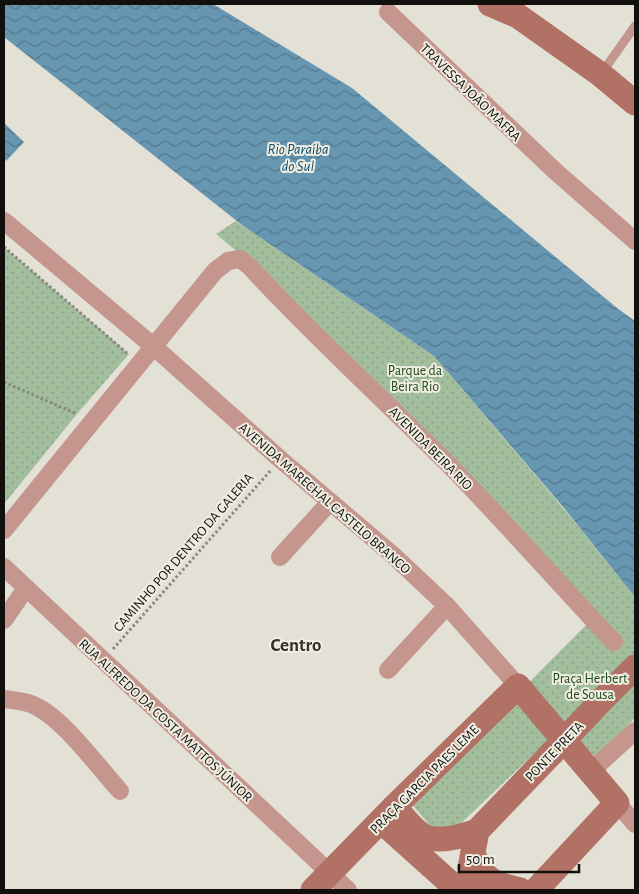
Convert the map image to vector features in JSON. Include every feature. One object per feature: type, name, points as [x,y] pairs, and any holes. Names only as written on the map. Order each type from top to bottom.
[{"type":"street","points":[[490,4],[523,10],[635,103]]},
{"type":"street","name":"TRAVESSA JOÃO MAFRA","points":[[388,12],[555,171],[635,240]]},
{"type":"street","name":"AVENIDA MARECHAL CASTELO BRANCO","points":[[4,221],[153,346],[280,460],[394,556],[447,606],[617,803]]},
{"type":"street","name":"AVENIDA BEIRA RIO","points":[[153,346],[215,271],[228,261],[240,259],[457,474],[614,642]]},
{"type":"street","points":[[4,530],[153,346]]},
{"type":"street","points":[[280,557],[330,502]]},
{"type":"street","name":"RUA ALFREDO DA COSTA MATTOS JÚNIOR","points":[[4,567],[102,660],[321,881]]},
{"type":"street","points":[[4,620],[26,588]]},
{"type":"street","points":[[388,670],[447,606]]},
{"type":"street","name":"PONTE PRETA","points":[[475,842],[494,814],[635,667]]},
{"type":"street","name":"PRAÇA GARCIA PAES LEME","points":[[321,881],[518,686]]},
{"type":"street","points":[[4,699],[30,704],[59,722],[120,791]]},
{"type":"street","points":[[590,772],[635,731]]},
{"type":"street","points":[[536,890],[617,803],[635,824]]},
{"type":"street","points":[[387,814],[423,836],[433,839],[458,837],[475,842]]},
{"type":"street","points":[[387,814],[458,890]]},
{"type":"street","points":[[471,890],[470,868],[475,842]]},
{"type":"street","points":[[475,842],[483,873],[499,885],[520,890]]},
{"type":"street","points":[[321,881],[348,890]]},
{"type":"lane","points":[[600,74],[635,26]]},
{"type":"path","points":[[4,247],[128,354],[122,361]]},
{"type":"path","points":[[4,382],[77,414]]},
{"type":"path","points":[[70,421],[83,406]]},
{"type":"path","name":"CAMINHO POR DENTRO DA GALERIA","points":[[102,660],[280,460]]},
{"type":"green space","points":[[236,221],[434,356],[569,515],[635,597],[635,718],[595,757],[564,725],[456,828],[433,829],[410,802],[596,615],[242,256],[216,234]]},
{"type":"green space","points":[[4,247],[129,354],[77,414],[4,504]]},
{"type":"water","name":"Rio Paraíba do Sul","points":[[4,4],[213,4],[352,88],[635,321],[635,597],[564,508],[434,356],[242,225],[4,37]]},
{"type":"water","points":[[4,123],[24,142],[6,161],[4,158]]},
{"type":"district","name":"Centro","points":[[296,644]]},
{"type":"park label","name":"Parque da Beira Rio","points":[[415,378]]},
{"type":"park label","name":"Praça Herbert de Sousa","points":[[590,686]]}]
